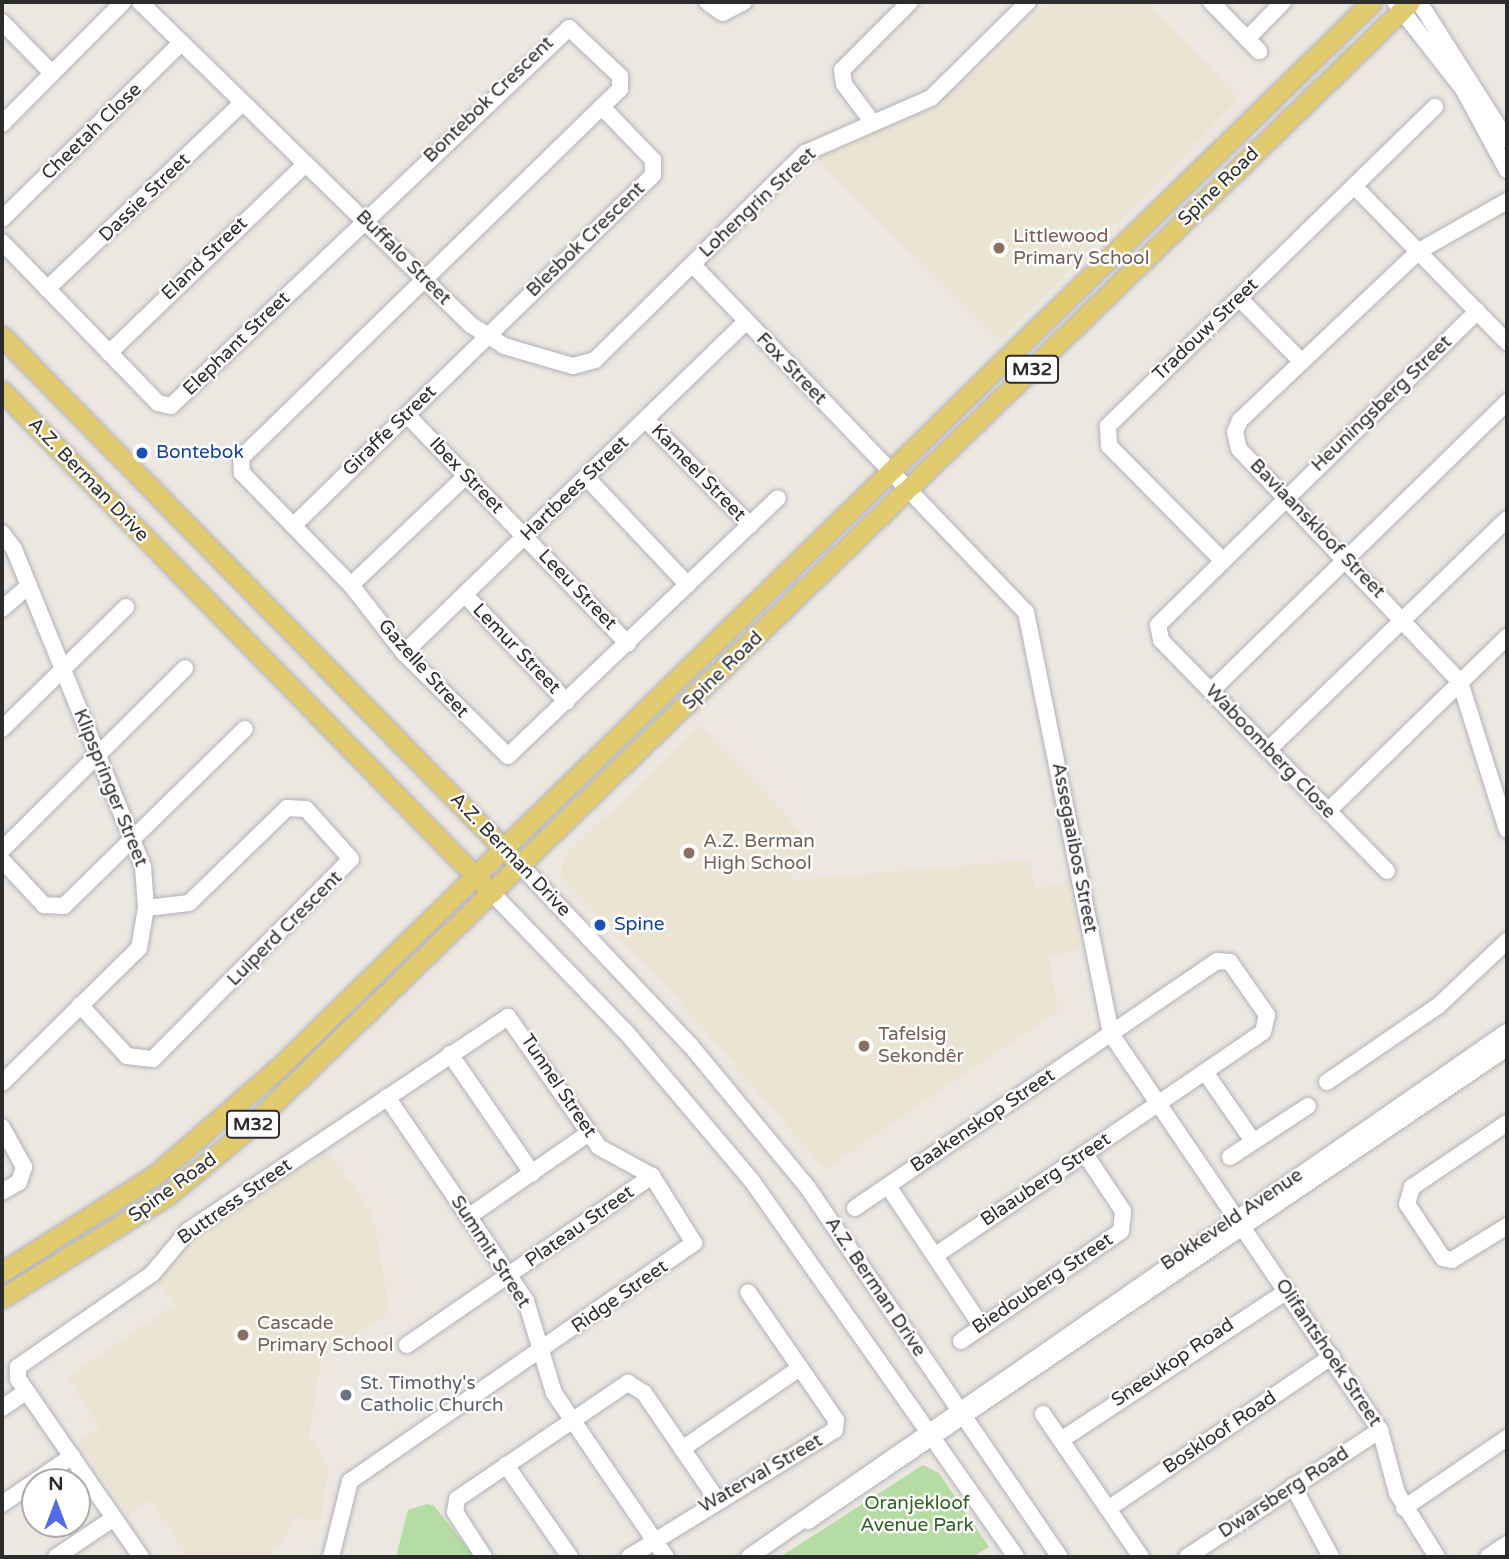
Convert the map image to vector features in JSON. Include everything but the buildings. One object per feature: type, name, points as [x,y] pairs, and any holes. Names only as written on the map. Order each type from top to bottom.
[{"type":"main road","name":"Spine Road","points":[[2,1272],[155,1175],[208,1133],[475,877],[1372,2]]},
{"type":"main road","name":"Spine Road","points":[[2,1298],[212,1161],[523,867],[1406,4]]},
{"type":"main road","name":"A.Z. Berman Drive","points":[[2,336],[523,867]]},
{"type":"main road","name":"A.Z. Berman Drive","points":[[2,391],[493,894]]},
{"type":"street","points":[[2,124],[123,2]]},
{"type":"street","name":"Buffalo Street","points":[[140,2],[302,167],[366,219],[486,337],[565,365],[589,364],[693,265]]},
{"type":"street","points":[[707,2],[723,13],[744,2]]},
{"type":"street","points":[[873,123],[844,84],[842,70],[911,2]]},
{"type":"street","points":[[1211,2],[1253,45],[1283,2]]},
{"type":"street","name":"Lohengrin Street","points":[[693,265],[806,153],[932,99],[1024,3]]},
{"type":"street","points":[[1406,4],[1507,140]]},
{"type":"street","points":[[1406,4],[1463,89],[1507,170]]},
{"type":"street","points":[[2,22],[52,74]]},
{"type":"street","name":"Bontebok Crescent","points":[[366,219],[562,29],[577,30],[620,76],[620,89],[425,279]]},
{"type":"street","name":"Cheetah Close","points":[[2,219],[181,43]]},
{"type":"street","name":"Dassie Street","points":[[47,289],[240,104]]},
{"type":"street","name":"Blesbok Crescent","points":[[486,337],[653,175],[653,160],[602,107]]},
{"type":"street","name":"Tradouw Street","points":[[1223,561],[1109,446],[1105,432],[1435,107]]},
{"type":"street","name":"Eland Street","points":[[109,353],[302,167]]},
{"type":"street","points":[[1354,186],[1507,342]]},
{"type":"street","name":"Baviaanskloof Street","points":[[1507,201],[1419,251],[1301,361],[1235,432],[1239,449],[1346,558],[1460,682],[1507,830]]},
{"type":"street","name":"Elephant Street","points":[[47,289],[158,403],[176,404],[366,219]]},
{"type":"street","points":[[2,242],[47,289]]},
{"type":"street","name":"Fox Street","points":[[693,265],[745,323],[909,490]]},
{"type":"street","name":"Gazelle Street","points":[[425,279],[241,458],[242,473],[351,585],[404,653],[508,756],[778,498]]},
{"type":"street","points":[[1239,298],[1301,361]]},
{"type":"street","name":"Heuningsberg Street","points":[[1158,630],[1286,497],[1477,311]]},
{"type":"street","name":"Hartbees Street","points":[[404,653],[466,596],[745,323]]},
{"type":"street","name":"Giraffe Street","points":[[293,526],[486,337]]},
{"type":"street","points":[[1211,691],[1507,402]]},
{"type":"street","name":"Ibex Street","points":[[407,415],[526,537]]},
{"type":"street","name":"Kameel Street","points":[[646,420],[750,525]]},
{"type":"street","points":[[351,585],[466,476]]},
{"type":"street","points":[[587,478],[688,584]]},
{"type":"street","name":"Assegaaibos Street","points":[[909,490],[1031,622],[1111,1034],[1239,1223]]},
{"type":"street","points":[[1268,750],[1507,519]]},
{"type":"street","name":"Klipspringer Street","points":[[2,533],[28,586],[146,879],[146,908],[139,948],[2,1083]]},
{"type":"street","name":"Leeu Street","points":[[526,537],[628,644]]},
{"type":"street","points":[[2,609],[28,586]]},
{"type":"street","name":"Lemur Street","points":[[466,596],[567,702]]},
{"type":"street","points":[[2,729],[126,607]]},
{"type":"street","name":"Waboomberg Close","points":[[1158,630],[1211,691],[1387,872]]},
{"type":"street","points":[[1328,811],[1507,637]]},
{"type":"street","points":[[2,850],[98,758],[185,668]]},
{"type":"street","points":[[2,860],[54,910],[132,841],[245,729]]},
{"type":"street","name":"Luiperd Crescent","points":[[80,1005],[127,1056],[153,1059],[351,859],[306,808],[287,808],[189,903],[146,908]]},
{"type":"street","name":"A.Z. Berman Drive","points":[[523,867],[752,1116],[1060,1557]]},
{"type":"street","name":"A.Z. Berman Drive","points":[[493,894],[626,1032],[752,1181],[1016,1557]]},
{"type":"street","points":[[1327,1082],[1438,1006],[1507,941]]},
{"type":"street","name":"Baakenskop Street","points":[[855,1208],[1224,960],[1268,1024],[1205,1072]]},
{"type":"street","name":"Buttress Street","points":[[27,1391],[17,1376],[21,1364],[152,1274],[188,1231],[508,1017]]},
{"type":"street","name":"Tunnel Street","points":[[508,1017],[606,1154],[652,1176]]},
{"type":"street","name":"Bokkeveld Avenue","points":[[749,1557],[1239,1223],[1507,1032]]},
{"type":"street","name":"Bokkeveld Avenue","points":[[1239,1223],[1507,1048]]},
{"type":"street","points":[[450,1054],[532,1173]]},
{"type":"street","points":[[1205,1072],[1253,1141]]},
{"type":"street","name":"Blaauberg Street","points":[[935,1256],[1205,1072]]},
{"type":"street","name":"Summit Street","points":[[387,1097],[526,1301],[540,1351],[570,1420],[666,1557]]},
{"type":"street","points":[[1230,1157],[1308,1106]]},
{"type":"street","points":[[1507,1123],[1412,1187],[1407,1204],[1443,1258],[1452,1260],[1507,1226]]},
{"type":"street","points":[[2,1127],[24,1167],[19,1182],[2,1192]]},
{"type":"street","points":[[468,1217],[589,1133]]},
{"type":"street","name":"Biedouberg Street","points":[[961,1341],[1121,1231],[1124,1211],[1085,1154]]},
{"type":"street","name":"Ridge Street","points":[[331,1557],[349,1481],[540,1351],[695,1239],[652,1176]]},
{"type":"street","name":"Plateau Street","points":[[407,1345],[652,1176]]},
{"type":"street","points":[[888,1186],[982,1327]]},
{"type":"street","name":"Olifantshoek Street","points":[[1239,1223],[1380,1430],[1404,1508],[1437,1557]]},
{"type":"street","name":"Sneeukop Road","points":[[1061,1440],[1287,1291]]},
{"type":"street","name":"Waterval Street","points":[[629,1557],[716,1499],[835,1430],[836,1420],[748,1292]]},
{"type":"street","name":"Boskloof Road","points":[[1108,1509],[1332,1356]]},
{"type":"street","points":[[682,1449],[800,1368]]},
{"type":"street","points":[[484,1557],[455,1502],[570,1420],[632,1383],[716,1499]]},
{"type":"street","points":[[2,1408],[27,1391],[141,1557]]},
{"type":"street","points":[[1043,1414],[1141,1557]]},
{"type":"street","name":"Dwarsberg Road","points":[[1187,1557],[1380,1430]]},
{"type":"street","points":[[1404,1508],[1507,1438]]},
{"type":"street","points":[[2,1504],[72,1456]]},
{"type":"street","points":[[506,1465],[570,1557]]},
{"type":"street","points":[[1293,1486],[1331,1557]]},
{"type":"street","points":[[56,1557],[114,1518]]},
{"type":"street","points":[[1488,1557],[1507,1544]]},
{"type":"shaded area","name":"Littlewood Primary School","points":[[1051,2],[1148,2],[1239,99],[1000,340],[814,157],[938,106]]},
{"type":"shaded area","name":"Tafelsig Sekondêr","points":[[699,725],[816,847],[786,881],[1029,860],[1035,889],[1070,882],[1081,949],[1048,956],[1058,1011],[825,1169],[669,989],[561,876],[563,858]]},
{"type":"shaded area","name":"Cascade Primary School","points":[[322,1149],[355,1186],[374,1220],[390,1312],[321,1358],[309,1437],[329,1468],[320,1520],[293,1517],[283,1544],[264,1557],[189,1557],[151,1500],[128,1515],[79,1442],[100,1427],[67,1377],[174,1305],[157,1279],[181,1246]]},
{"type":"green space","name":"Oranjekloof Avenue Park","points":[[923,1465],[939,1473],[989,1547],[972,1557],[780,1557]]},
{"type":"green space","points":[[427,1504],[434,1506],[475,1557],[396,1557],[408,1510]]},
{"type":"place","name":"Littlewood Primary School","points":[[999,248]]},
{"type":"place","name":"Bontebok","points":[[142,453]]},
{"type":"place","name":"A.Z. Berman High School","points":[[689,853]]},
{"type":"place","name":"Spine","points":[[600,925]]},
{"type":"place","name":"Tafelsig Sekondêr","points":[[864,1046]]},
{"type":"place","name":"Cascade Primary School","points":[[243,1335]]},
{"type":"place","name":"St. Timothy's Catholic Church","points":[[346,1395]]}]
